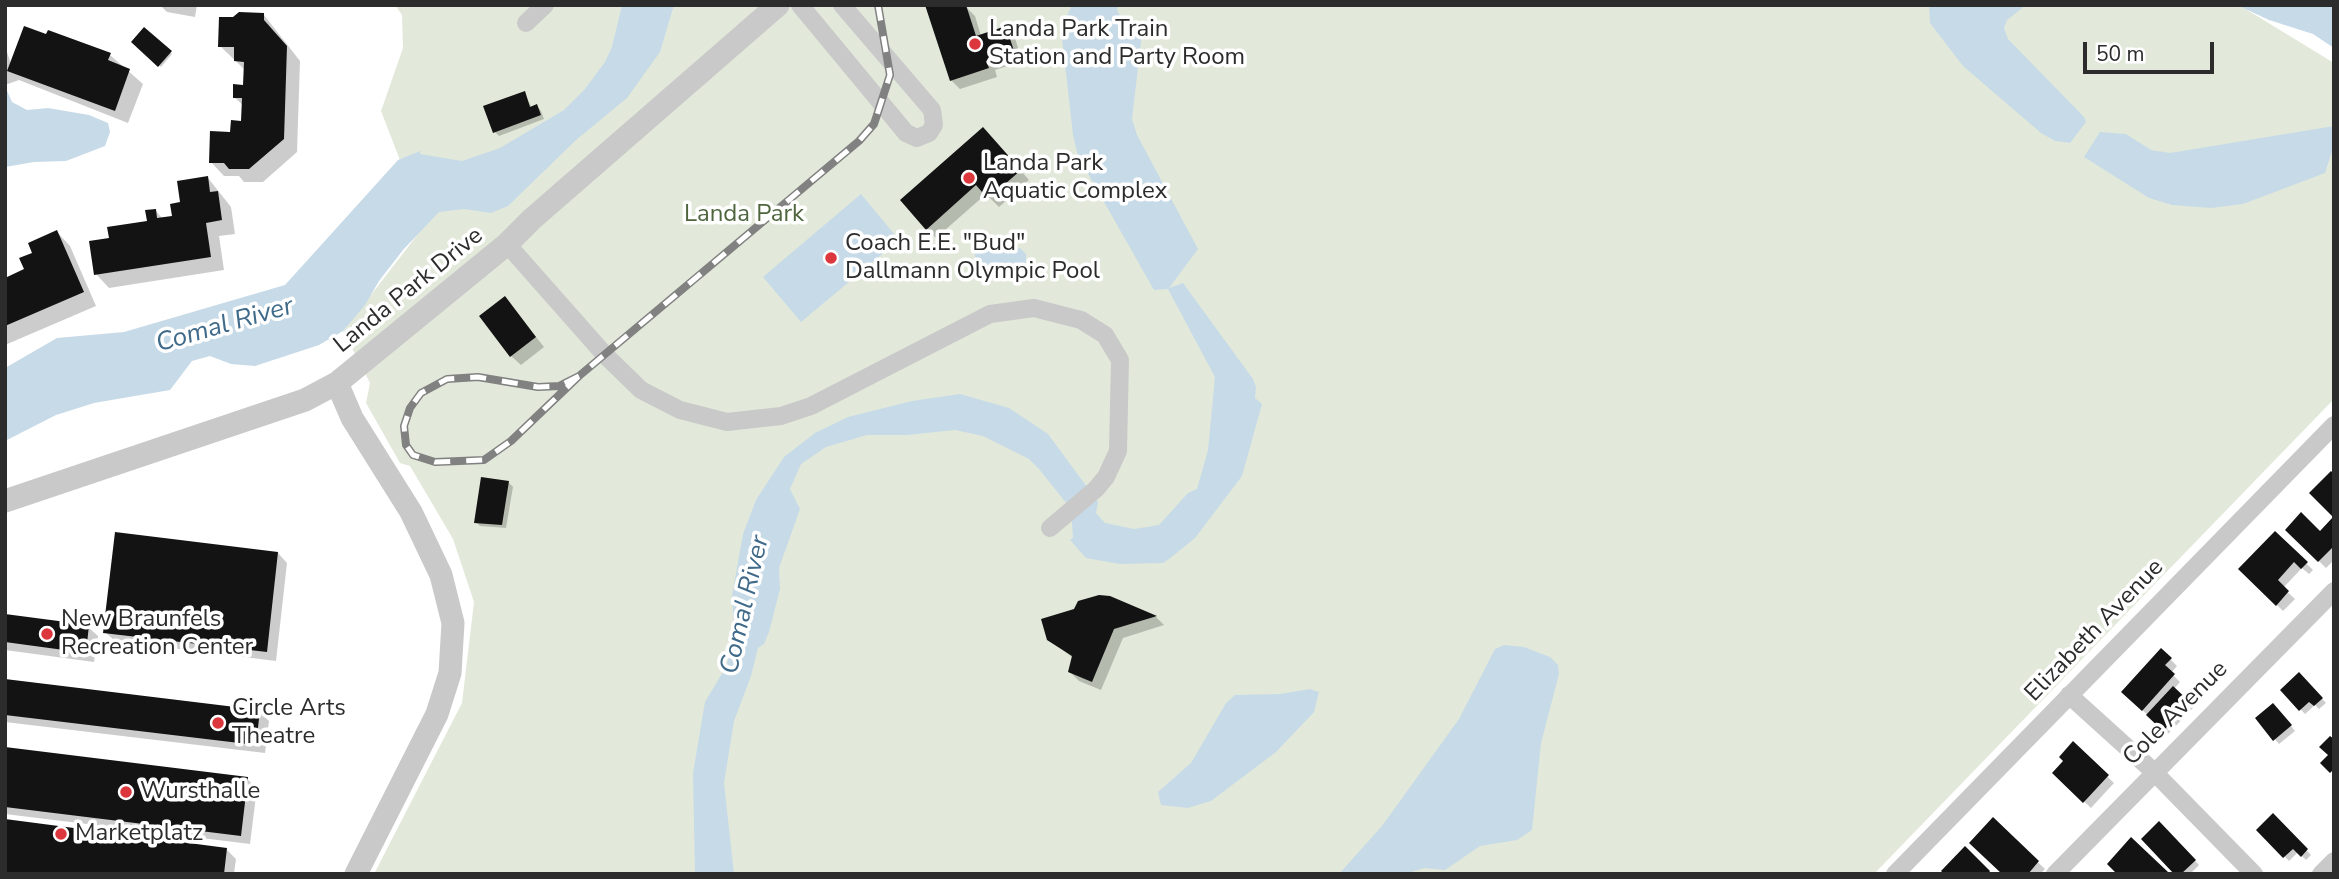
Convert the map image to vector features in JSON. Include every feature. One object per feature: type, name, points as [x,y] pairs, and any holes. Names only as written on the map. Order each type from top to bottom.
[{"type":"street","points":[[526,23],[545,5]]},
{"type":"street","name":"Landa Park Drive","points":[[5,501],[305,400],[337,383],[507,244],[542,210],[778,5]]},
{"type":"street","points":[[800,5],[906,133],[917,138],[929,133],[934,121],[932,110],[842,5]]},
{"type":"street","points":[[507,244],[605,355],[641,390],[680,410],[727,422],[781,416],[811,406],[990,314],[1034,308],[1081,320],[1105,335],[1120,360],[1118,451],[1106,477],[1096,489],[1068,516],[1050,528]]},
{"type":"street","points":[[337,383],[352,418],[411,512],[441,575],[453,623],[450,673],[437,714],[356,874]]},
{"type":"street","name":"Elizabeth Avenue","points":[[1895,874],[2334,425]]},
{"type":"street","name":"Cole Avenue","points":[[2055,874],[2153,771],[2334,590]]},
{"type":"street","points":[[2069,695],[2153,771],[2254,874]]},
{"type":"street","points":[[2322,874],[2334,861]]},
{"type":"green space","name":"Landa Park","points":[[395,5],[2239,5],[2334,63],[2334,399],[1874,874],[374,874],[462,703],[474,602],[453,539],[410,466],[400,463],[366,403],[370,383],[343,331],[425,225],[381,111],[403,48],[402,15]]},
{"type":"water","name":"Comal River","points":[[622,5],[674,5],[660,52],[627,98],[576,140],[508,206],[491,213],[464,209],[439,212],[403,250],[379,281],[365,305],[343,331],[319,345],[255,366],[231,364],[210,356],[192,361],[170,390],[94,403],[56,415],[5,441],[5,368],[57,338],[124,332],[285,285],[398,160],[420,151],[420,154],[462,161],[500,148],[564,110],[585,89],[605,62],[612,47]]},
{"type":"water","name":"Comal River","points":[[1072,5],[1119,5],[1117,10],[1124,23],[1142,33],[1132,119],[1137,135],[1198,249],[1169,288],[1183,283],[1253,379],[1256,387],[1255,398],[1262,404],[1242,476],[1195,538],[1169,559],[1163,563],[1120,564],[1086,558],[1070,540],[1073,538],[1071,509],[1039,469],[1029,459],[983,436],[955,430],[907,435],[867,435],[826,447],[801,464],[790,489],[800,509],[779,568],[780,589],[769,632],[764,644],[758,648],[734,721],[724,783],[734,874],[695,874],[693,773],[705,702],[726,667],[735,637],[732,596],[743,534],[756,500],[784,457],[815,433],[848,417],[912,401],[960,394],[1009,408],[1048,434],[1098,502],[1096,513],[1105,523],[1134,529],[1159,525],[1188,493],[1197,489],[1208,450],[1215,377],[1168,289],[1154,290],[1078,156],[1073,135],[1061,29]]},
{"type":"water","points":[[1929,5],[2026,5],[2007,20],[2004,28],[2008,39],[2084,117],[2086,122],[2070,143],[2055,141],[2041,133],[1963,66],[1930,23]]},
{"type":"water","points":[[2237,5],[2334,5],[2334,48],[2313,34],[2269,20]]},
{"type":"water","points":[[5,86],[12,102],[27,110],[48,108],[89,115],[108,123],[110,132],[105,146],[66,161],[34,162],[5,167]]},
{"type":"water","points":[[2334,126],[2334,145],[2325,173],[2243,204],[2211,208],[2172,205],[2149,198],[2084,157],[2100,132],[2126,134],[2151,150],[2170,153]]},
{"type":"water","name":"Coach E.E. \"Bud\" Dallmann Olympic Pool","points":[[861,194],[899,240],[801,322],[763,277]]},
{"type":"water","points":[[986,234],[1021,249],[1026,254],[1026,264],[1011,270],[993,268],[976,260],[973,246],[980,236]]},
{"type":"water","points":[[1504,645],[1524,647],[1550,657],[1558,665],[1559,674],[1541,743],[1532,830],[1517,840],[1480,846],[1445,870],[1424,868],[1405,874],[1339,874],[1382,826],[1459,719],[1495,649]]},
{"type":"water","points":[[1310,689],[1319,692],[1314,712],[1276,752],[1211,801],[1188,808],[1161,805],[1158,792],[1191,763],[1226,703],[1235,695],[1280,694]]},
{"type":"building","name":"Landa Park Train Station and Party Room","points":[[925,5],[966,5],[976,36],[1006,26],[1014,51],[986,61],[989,68],[950,81]]},
{"type":"building","points":[[239,12],[264,13],[264,20],[287,46],[284,139],[249,169],[229,169],[224,163],[209,163],[210,131],[230,132],[231,120],[241,121],[242,98],[233,98],[233,84],[243,85],[244,62],[234,61],[234,47],[218,47],[219,17],[233,17]]},
{"type":"building","points":[[24,26],[46,34],[48,30],[111,53],[108,60],[130,69],[115,111],[7,71]]},
{"type":"building","points":[[144,27],[172,51],[158,67],[131,42]]},
{"type":"building","points":[[525,91],[530,107],[537,104],[541,115],[493,133],[483,106]]},
{"type":"building","name":"Landa Park Aquatic Complex","points":[[983,127],[1021,170],[988,199],[976,185],[926,230],[900,200]]},
{"type":"building","points":[[208,176],[210,192],[218,191],[222,220],[206,223],[211,257],[94,275],[89,241],[109,238],[107,227],[147,221],[145,210],[156,209],[157,218],[172,216],[170,204],[180,202],[177,181]]},
{"type":"building","points":[[57,230],[84,292],[5,326],[5,278],[24,269],[19,258],[32,253],[28,243]]},
{"type":"building","points":[[505,296],[536,337],[510,357],[479,316]]},
{"type":"building","points":[[2331,471],[2334,474],[2334,546],[2318,562],[2285,530],[2301,512],[2320,531],[2333,517],[2309,493]]},
{"type":"building","points":[[481,477],[509,481],[502,525],[474,523]]},
{"type":"building","points":[[2275,531],[2308,562],[2301,569],[2294,562],[2278,580],[2289,591],[2276,606],[2238,569]]},
{"type":"building","points":[[115,532],[278,552],[267,652],[103,633]]},
{"type":"building","points":[[1099,595],[1110,596],[1157,616],[1114,629],[1092,682],[1068,672],[1072,656],[1047,640],[1041,619],[1074,609],[1078,601]]},
{"type":"building","name":"New Braunfels Recreation Center","points":[[5,614],[89,625],[86,653],[5,642]]},
{"type":"building","points":[[2161,648],[2172,658],[2165,665],[2175,674],[2142,711],[2121,692]]},
{"type":"building","points":[[2299,672],[2323,698],[2314,706],[2309,702],[2299,711],[2280,690]]},
{"type":"building","points":[[5,679],[260,710],[256,745],[5,715]]},
{"type":"building","points":[[2173,686],[2190,702],[2163,731],[2146,715]]},
{"type":"building","points":[[2273,703],[2292,725],[2273,741],[2255,718]]},
{"type":"building","points":[[2330,736],[2334,739],[2334,769],[2330,773],[2320,763],[2328,755],[2319,747]]},
{"type":"building","points":[[2073,741],[2109,775],[2083,803],[2052,773],[2063,761],[2059,757]]},
{"type":"building","name":"Wursthalle","points":[[5,747],[248,777],[241,836],[5,807]]},
{"type":"building","points":[[2273,813],[2308,849],[2301,857],[2293,849],[2283,858],[2256,830]]},
{"type":"building","points":[[1993,817],[2039,861],[2028,874],[2002,874],[1969,843]]},
{"type":"building","name":"Marketplatz","points":[[5,819],[227,848],[224,874],[5,874]]},
{"type":"building","points":[[2159,821],[2196,860],[2181,874],[2174,874],[2141,839]]},
{"type":"building","points":[[2131,837],[2168,872],[2166,874],[2117,874],[2107,864]]},
{"type":"building","points":[[1965,846],[1990,871],[1988,874],[1944,874],[1941,871]]},
{"type":"railway","points":[[579,376],[559,386],[538,387],[478,377],[447,379],[421,393],[410,408],[404,426],[406,445],[413,455],[435,462],[484,460],[511,441],[579,376],[859,141],[874,124],[890,75],[878,5]]},
{"type":"place","name":"Landa Park Train Station and Party Room","points":[[975,44]]},
{"type":"place","name":"Landa Park Aquatic Complex","points":[[969,178]]},
{"type":"place","name":"Coach E.E. \"Bud\" Dallmann Olympic Pool","points":[[831,258]]},
{"type":"place","name":"New Braunfels Recreation Center","points":[[47,634]]},
{"type":"place","name":"Circle Arts Theatre","points":[[218,723]]},
{"type":"place","name":"Wursthalle","points":[[126,792]]},
{"type":"place","name":"Marketplatz","points":[[61,834]]}]
